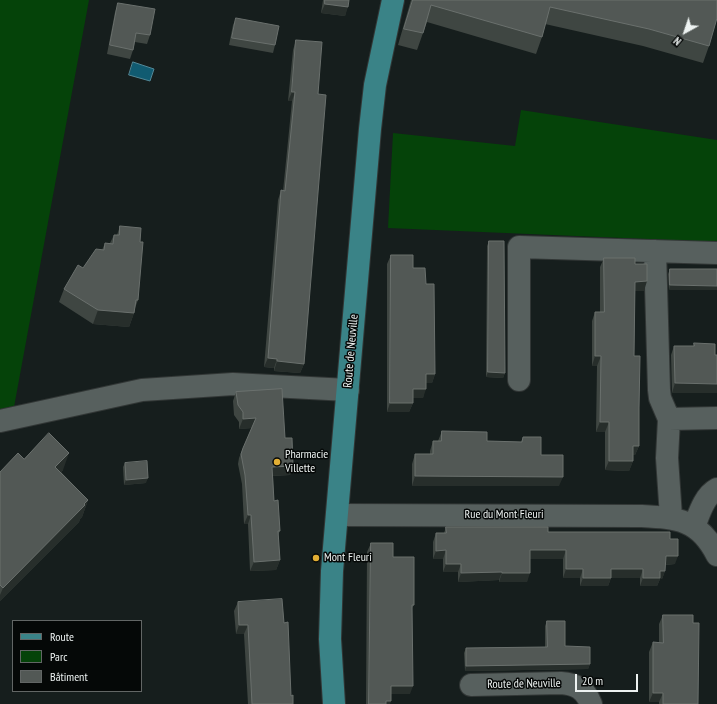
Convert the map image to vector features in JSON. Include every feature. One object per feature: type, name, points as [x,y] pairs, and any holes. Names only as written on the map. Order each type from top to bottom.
[{"type":"main road","name":"Route de Neuville","points":[[334,704],[330,613],[337,515],[370,129],[375,85],[393,0]]},
{"type":"street","points":[[519,380],[519,247],[717,253]]},
{"type":"street","points":[[655,251],[659,390],[660,398],[669,419],[667,468],[671,517]]},
{"type":"street","points":[[0,421],[142,390],[233,384],[348,390]]},
{"type":"street","points":[[669,419],[717,418]]},
{"type":"street","points":[[694,527],[707,499],[713,491],[717,489]]},
{"type":"street","name":"Rue du Mont Fleuri","points":[[337,515],[671,517],[681,520],[694,527],[704,535],[717,556]]},
{"type":"street","name":"Route de Neuville","points":[[471,685],[572,684],[579,687],[584,692],[591,704]]},
{"type":"green space","points":[[0,0],[89,0],[14,407],[0,410]]},
{"type":"green space","points":[[521,110],[717,140],[717,242],[388,228],[393,133],[515,146]]},
{"type":"water","points":[[133,62],[154,69],[150,81],[129,75]]},
{"type":"building","points":[[325,0],[349,0],[348,7],[325,4]]},
{"type":"building","points":[[413,0],[717,0],[717,18],[709,46],[649,29],[550,7],[542,37],[431,5],[423,33],[404,29]]},
{"type":"building","points":[[118,3],[155,9],[150,35],[136,33],[133,50],[110,45]]},
{"type":"building","points":[[236,18],[279,26],[275,45],[232,38]]},
{"type":"building","points":[[296,40],[322,42],[318,94],[326,95],[304,364],[277,361],[277,359],[268,358],[281,190],[285,191],[295,92],[292,92]]},
{"type":"building","points":[[120,226],[141,228],[140,242],[143,242],[138,300],[136,300],[134,313],[98,310],[64,289],[78,265],[83,268],[96,249],[104,250],[105,243],[113,244],[114,235],[119,235]]},
{"type":"building","points":[[489,241],[504,241],[505,373],[488,372]]},
{"type":"building","points":[[391,255],[413,255],[413,268],[425,268],[426,284],[434,284],[435,374],[426,374],[426,389],[413,389],[413,403],[390,403]]},
{"type":"building","points":[[604,258],[635,258],[635,264],[647,264],[647,281],[635,282],[634,356],[640,356],[639,446],[633,446],[633,461],[609,461],[609,422],[600,422],[601,356],[595,356],[595,312],[604,312]]},
{"type":"building","points":[[670,269],[717,269],[717,286],[670,285]]},
{"type":"building","points":[[694,343],[715,344],[715,355],[717,355],[717,384],[675,383],[674,346],[694,346]]},
{"type":"building","points":[[282,389],[285,438],[292,438],[293,466],[272,467],[274,501],[278,500],[280,560],[254,562],[251,515],[248,515],[245,475],[241,454],[256,418],[243,419],[243,412],[238,405],[236,392]]},
{"type":"building","points":[[442,431],[487,432],[487,441],[522,442],[523,437],[541,437],[541,455],[563,455],[563,477],[415,476],[415,454],[433,454],[433,441],[441,441]]},
{"type":"building","points":[[49,433],[69,453],[55,467],[88,500],[84,504],[85,505],[3,588],[0,585],[0,472],[18,453],[24,459]]},
{"type":"building","points":[[147,461],[148,478],[126,480],[125,463]]},
{"type":"building","points":[[446,527],[548,527],[548,532],[670,532],[670,539],[678,539],[678,556],[666,556],[665,571],[660,571],[660,578],[643,578],[643,569],[611,569],[611,578],[583,578],[583,569],[566,569],[566,550],[530,550],[530,573],[461,573],[461,564],[446,564],[446,550],[436,551],[436,533],[446,533]]},
{"type":"building","points":[[371,543],[393,543],[393,557],[414,557],[414,605],[412,605],[413,686],[391,686],[391,701],[386,701],[386,704],[369,704]]},
{"type":"building","points":[[282,599],[284,623],[288,622],[291,696],[293,695],[293,704],[252,704],[248,625],[239,625],[238,602]]},
{"type":"building","points":[[663,615],[693,615],[693,623],[699,623],[698,704],[663,704],[663,693],[653,693],[653,642],[663,643]]},
{"type":"building","points":[[547,621],[565,621],[565,646],[590,647],[590,664],[466,666],[466,648],[547,647]]},
{"type":"place","name":"Pharmacie Villette","points":[[277,462]]},
{"type":"place","name":"Mont Fleuri","points":[[316,558]]}]
